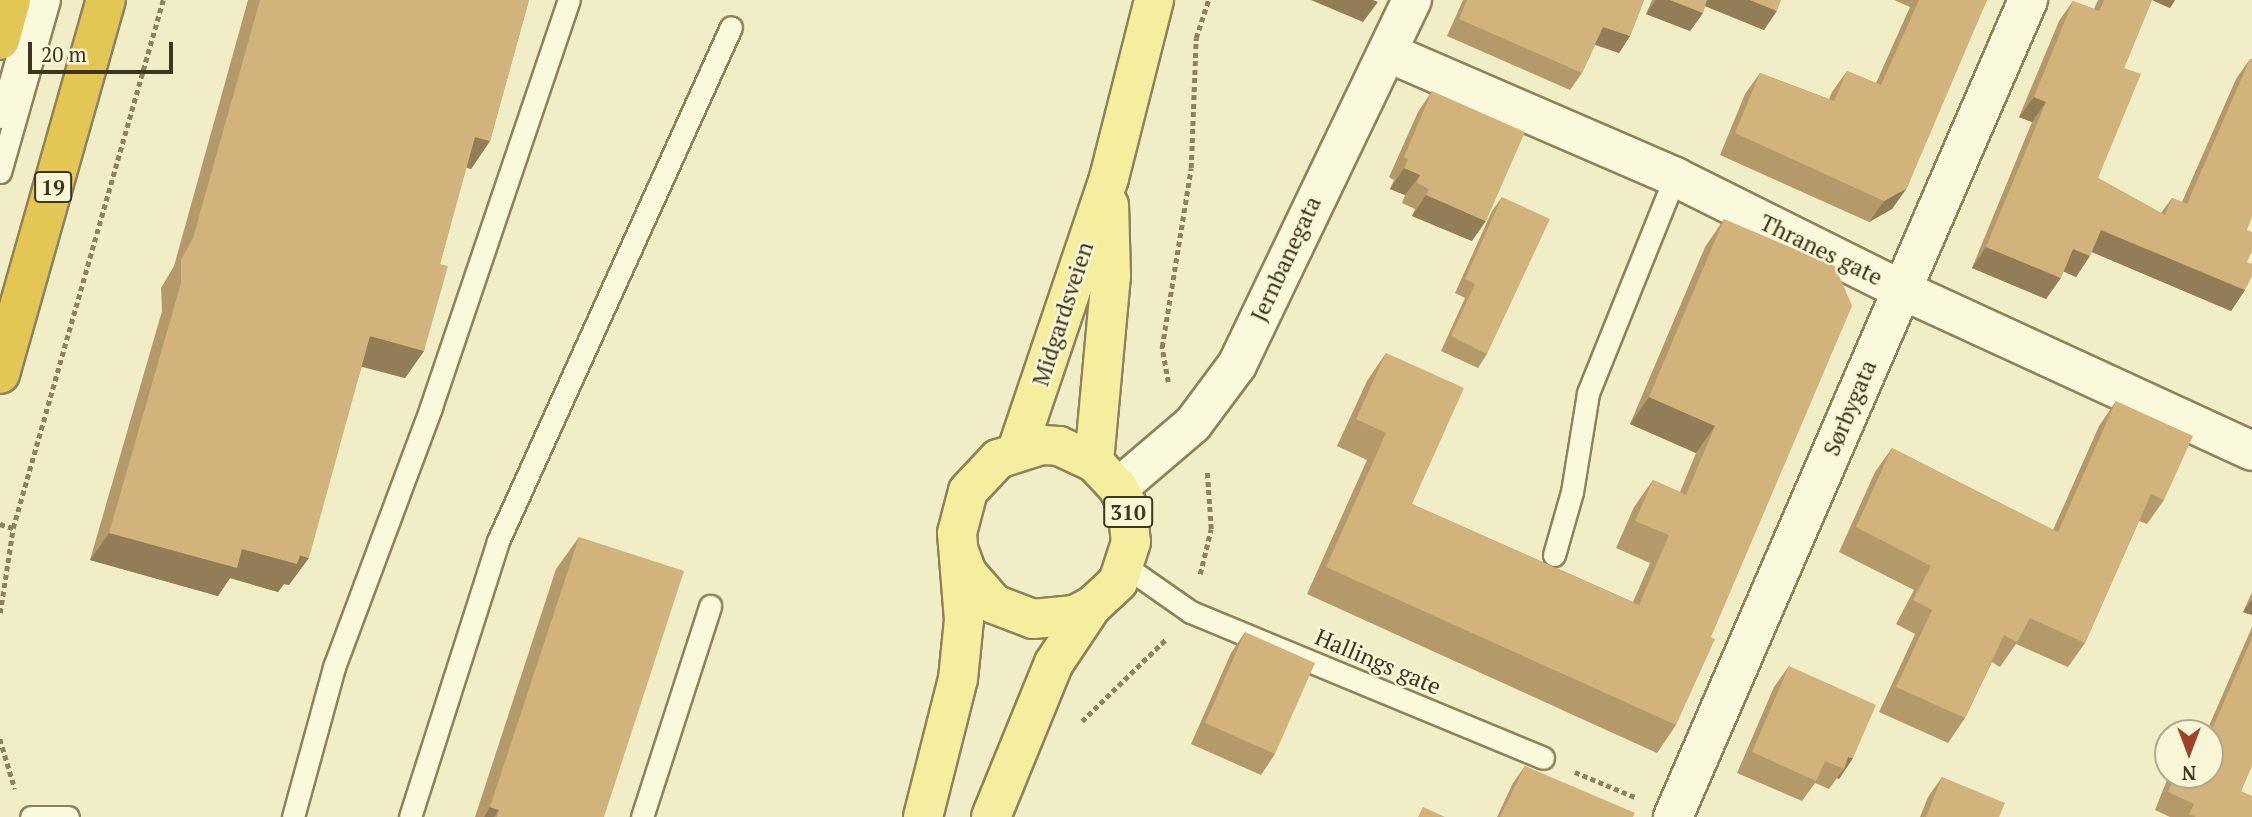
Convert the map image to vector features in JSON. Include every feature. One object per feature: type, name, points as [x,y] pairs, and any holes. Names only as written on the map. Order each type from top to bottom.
[{"type":"highway","points":[[0,40],[11,0]]},
{"type":"highway","name":"19","points":[[0,374],[106,0]]},
{"type":"main road","name":"Midgardsveien","points":[[1017,450],[1109,178],[1154,0]]},
{"type":"main road","name":"Midgardsveien","points":[[1106,475],[1111,276],[1109,178]]},
{"type":"main road","name":"310","points":[[923,817],[958,679],[964,620],[960,511],[968,491],[998,459],[1017,450],[1059,446],[1106,475],[1131,524],[1125,566],[1118,582],[1092,606],[1054,663],[997,815]]},
{"type":"main road","name":"310","points":[[960,554],[979,590],[1012,614],[1054,620],[1092,606]]},
{"type":"street","name":"Jernbanegata","points":[[1106,475],[1193,424],[1237,365],[1389,53],[1412,0]]},
{"type":"street","name":"Sørbygata","points":[[1674,815],[2028,0]]},
{"type":"street","name":"Thranes gate","points":[[1389,53],[1675,177],[1902,290],[2252,451]]},
{"type":"lane","points":[[0,117],[33,0]]},
{"type":"lane","points":[[0,172],[49,0]]},
{"type":"lane","points":[[293,817],[334,667],[431,407],[569,0]]},
{"type":"lane","points":[[410,817],[498,541],[731,27]]},
{"type":"lane","points":[[1554,555],[1572,492],[1588,393],[1675,177]]},
{"type":"lane","name":"Hallings gate","points":[[1125,566],[1191,612],[1543,758]]},
{"type":"lane","points":[[642,817],[710,606]]},
{"type":"lane","points":[[31,817],[68,817]]},
{"type":"path","points":[[0,613],[13,528],[163,0]]},
{"type":"path","points":[[1193,424],[1166,377],[1161,347],[1191,168],[1196,38],[1208,0]]},
{"type":"path","points":[[0,524],[13,528]]},
{"type":"path","points":[[0,739],[12,783]]},
{"type":"path","points":[[1543,758],[1674,815]]},
{"type":"building","points":[[260,0],[529,0],[490,141],[475,137],[440,264],[448,266],[424,351],[370,336],[309,558],[300,555],[297,564],[242,549],[237,568],[109,533],[181,283],[181,260],[193,238]]},
{"type":"building","points":[[1467,0],[1644,0],[1630,36],[1603,27],[1582,73],[1459,19]]},
{"type":"building","points":[[1670,0],[1707,0],[1703,13]]},
{"type":"building","points":[[1750,0],[1781,0],[1777,11]]},
{"type":"building","points":[[1919,0],[1987,0],[1907,188],[1884,201],[1735,133],[1760,73],[1834,101],[1847,71],[1881,85]]},
{"type":"building","points":[[2104,0],[2152,0],[2124,68],[2141,74],[2098,178],[2165,215],[2172,198],[2187,204],[2252,59],[2252,217],[2247,230],[2252,232],[2252,251],[2247,262],[2252,264],[2252,276],[2245,290],[2101,230],[2090,256],[2073,249],[2061,278],[1986,247],[2046,102],[2034,97],[2073,1],[2099,11]]},
{"type":"building","points":[[1432,91],[1525,132],[1486,221],[1426,195],[1429,189],[1417,183],[1420,175],[1404,168],[1408,159],[1404,157]]},
{"type":"building","points":[[1502,197],[1550,219],[1487,354],[1451,336],[1475,284],[1465,279]]},
{"type":"building","points":[[1724,219],[1835,266],[1852,306],[1711,637],[1715,639],[1676,725],[1326,567],[1386,433],[1356,419],[1386,353],[1464,388],[1412,504],[1639,605],[1669,535],[1635,521],[1653,480],[1686,495],[1715,426],[1649,397]]},
{"type":"building","points":[[2116,401],[2193,436],[2164,500],[2151,494],[2085,643],[2030,618],[2017,642],[2004,635],[1965,718],[1896,687],[1932,610],[1913,600],[1931,566],[1856,527],[1892,448],[2058,532]]},
{"type":"building","points":[[579,537],[684,571],[604,817],[497,817],[499,810],[490,807]]},
{"type":"building","points":[[1245,632],[1315,663],[1275,754],[1205,723]]},
{"type":"building","points":[[2252,638],[2252,765],[2241,791],[2252,796],[2252,817],[2196,817],[2189,814],[2194,804],[2168,792],[2169,789],[2224,789],[2224,719],[2217,719]]},
{"type":"building","points":[[1789,666],[1876,705],[1853,758],[1848,757],[1844,769],[1825,761],[1816,781],[1752,752]]},
{"type":"building","points":[[1525,766],[1635,813],[1633,817],[1500,817]]},
{"type":"building","points":[[1942,777],[2005,803],[1999,817],[1926,817]]},
{"type":"building","points":[[1423,807],[1445,817],[1418,817]]}]
